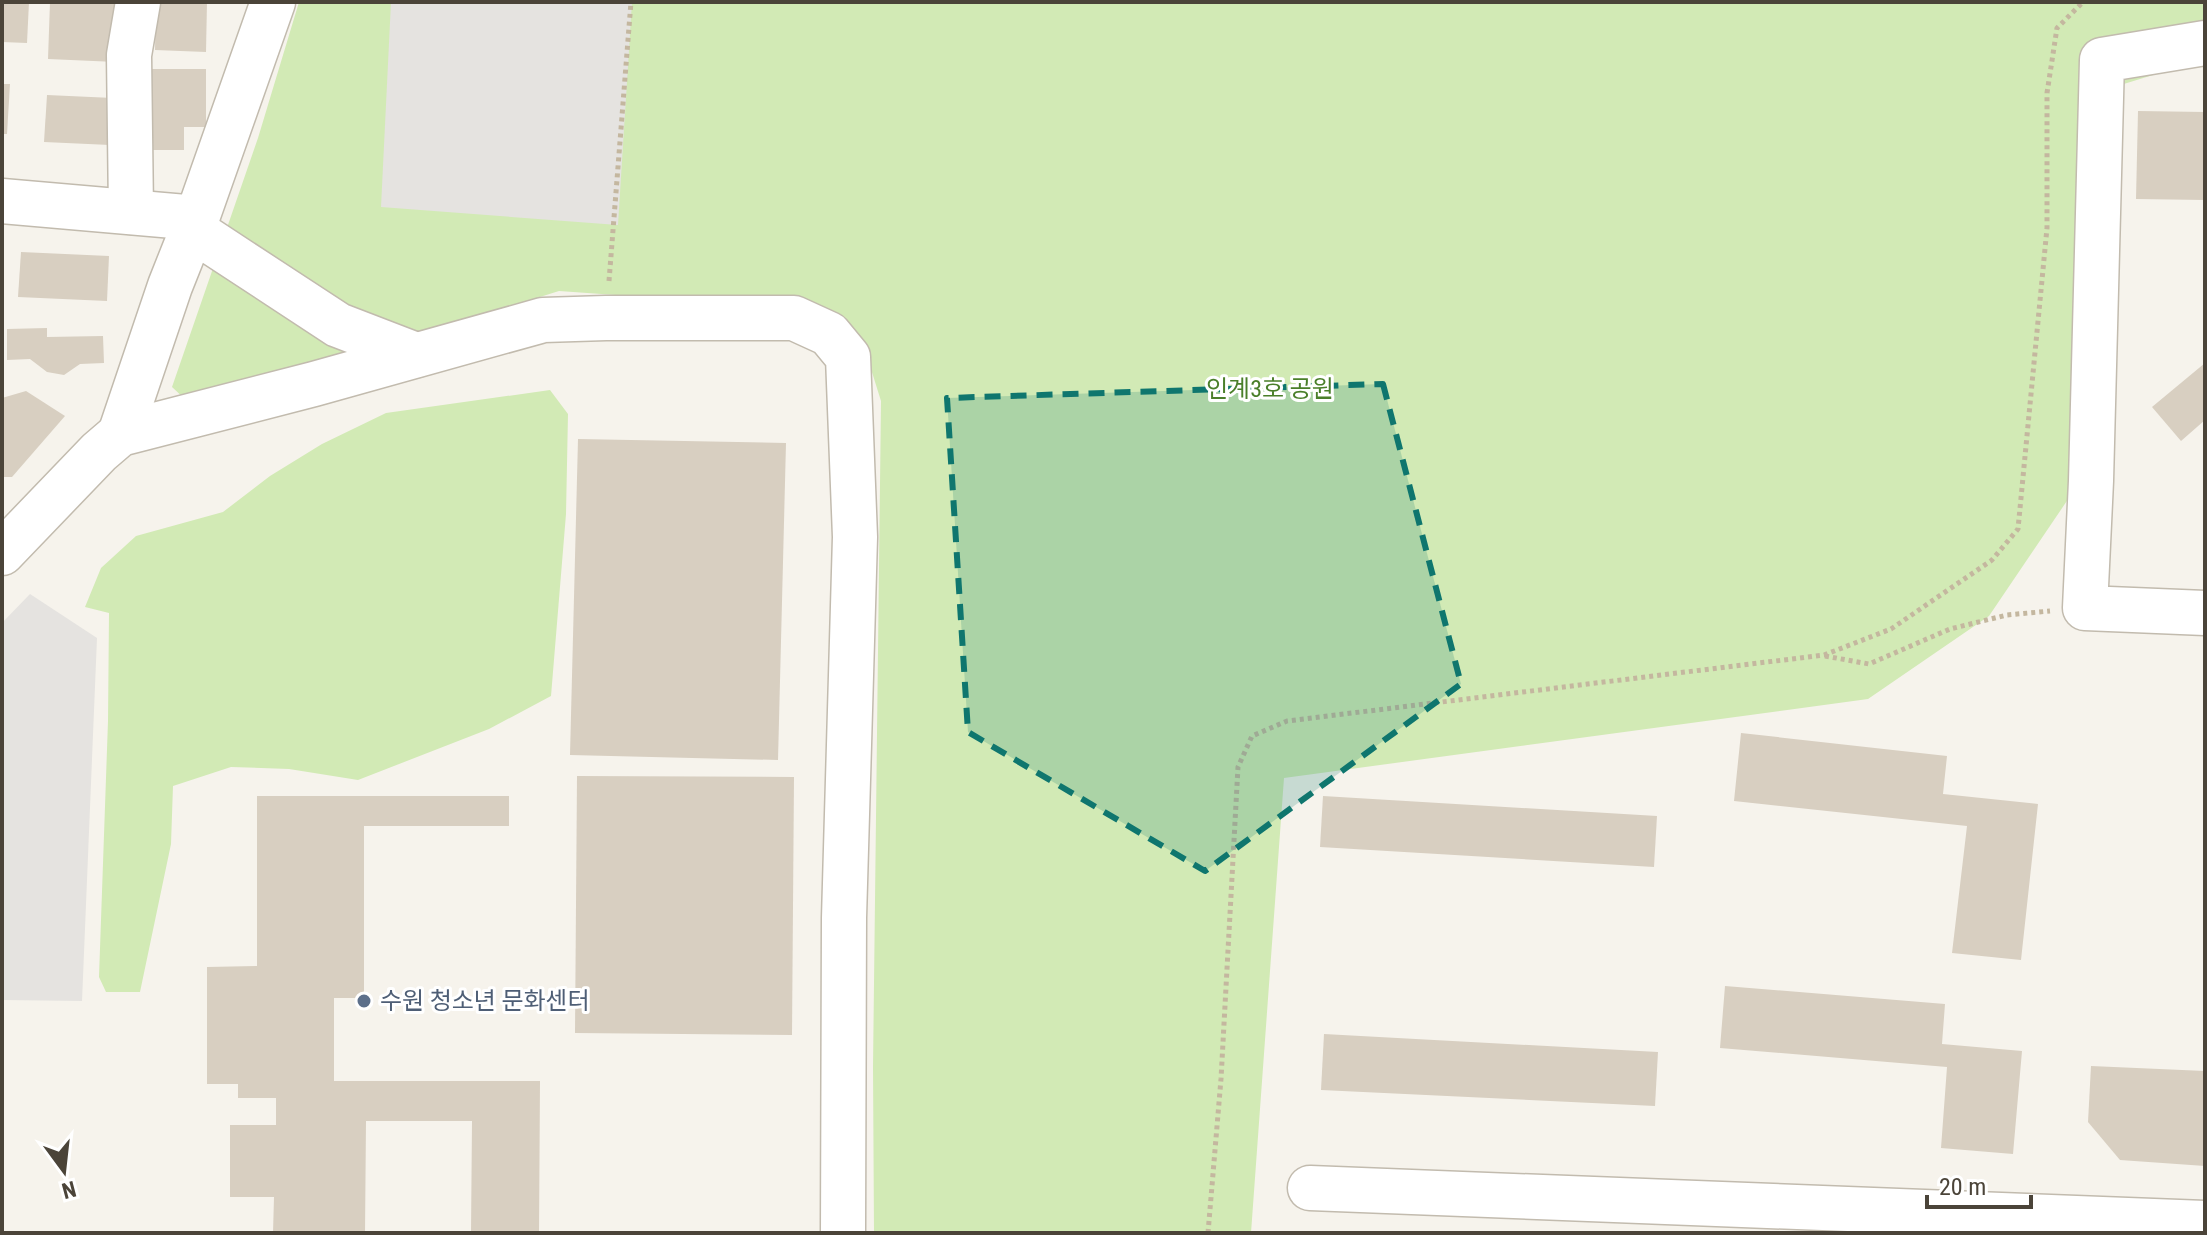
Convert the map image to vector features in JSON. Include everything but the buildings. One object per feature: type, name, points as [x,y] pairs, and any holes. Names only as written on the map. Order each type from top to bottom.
[{"type":"street","points":[[131,212],[129,55],[138,2]]},
{"type":"street","points":[[120,434],[273,2]]},
{"type":"street","points":[[2205,43],[2102,60],[2085,608],[2205,613]]},
{"type":"street","points":[[2,201],[131,212],[195,224],[338,325],[416,355]]},
{"type":"street","points":[[2,553],[120,434],[543,320],[794,318],[829,334],[848,357],[855,537],[844,918],[843,1233]]},
{"type":"street","points":[[1310,1188],[2205,1223]]},
{"type":"path","points":[[606,318],[631,2]]},
{"type":"path","points":[[1208,1233],[1221,1079],[1238,767],[1252,736],[1287,721],[1824,655],[1891,629],[1992,560],[2018,529],[2047,228],[2047,93],[2057,28],[2083,2]]},
{"type":"path","points":[[1824,655],[1869,664],[1950,629],[2007,615],[2085,608]]},
{"type":"highlighted area","points":[[1383,384],[1461,684],[1205,871],[968,732],[947,398]]},
{"type":"green space","name":"인계3호 공원","points":[[299,2],[2205,2],[2205,59],[2101,91],[2098,455],[1989,616],[1868,699],[1284,778],[1251,1233],[874,1233],[881,401],[861,337],[829,310],[559,291],[293,374],[187,401],[172,387],[258,138]]},
{"type":"green space","points":[[550,390],[568,414],[566,514],[551,696],[489,729],[358,780],[289,769],[231,767],[173,786],[171,844],[140,992],[106,992],[99,977],[109,613],[85,607],[101,568],[136,536],[223,512],[270,476],[322,444],[386,413]]},
{"type":"shaded area","points":[[391,2],[632,2],[618,225],[381,207]]},
{"type":"shaded area","points":[[30,594],[97,638],[82,1001],[2,1000],[2,623]]},
{"type":"place","name":"수원 청소년 문화센터","points":[[364,1001]]}]
